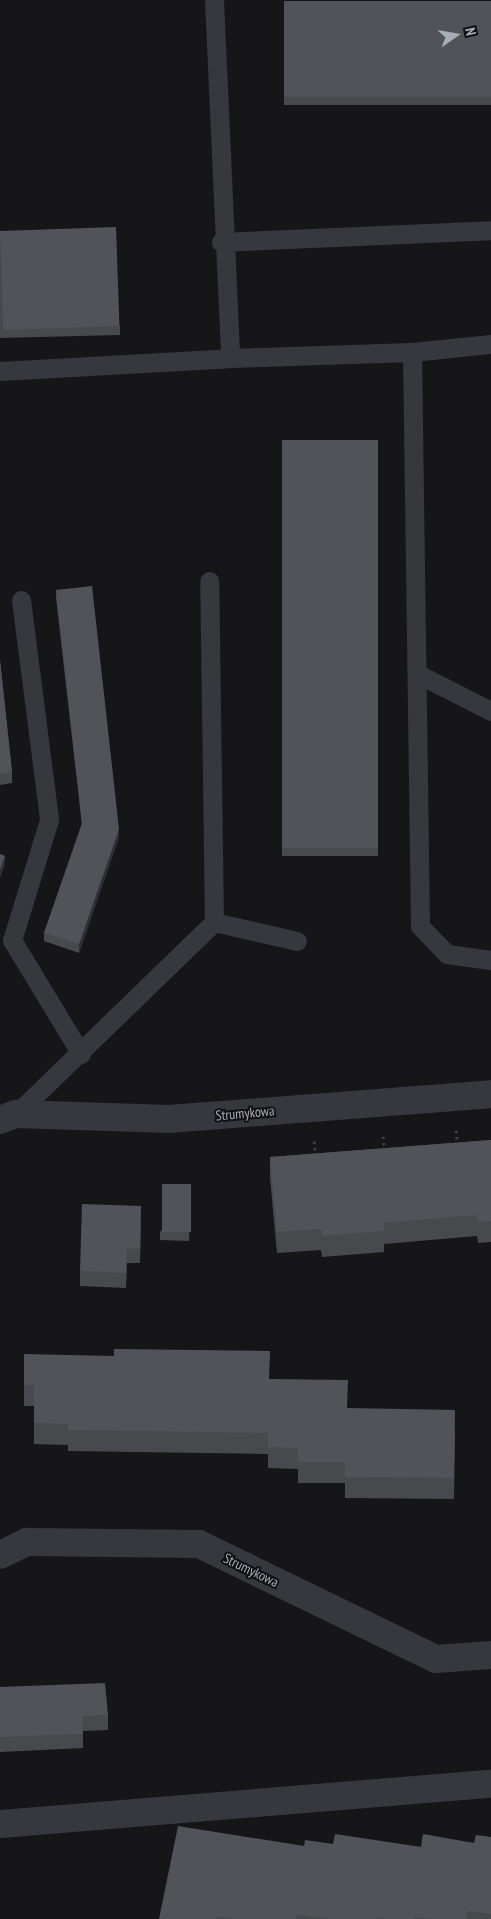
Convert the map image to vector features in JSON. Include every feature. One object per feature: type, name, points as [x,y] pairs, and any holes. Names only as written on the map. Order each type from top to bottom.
[{"type":"street","name":"Strumykowa","points":[[8,1117],[169,1119],[491,1094]]},
{"type":"street","name":"Strumykowa","points":[[0,1555],[27,1542],[199,1544],[436,1659],[491,1655]]},
{"type":"street","points":[[0,1824],[491,1784]]},
{"type":"lane","points":[[214,0],[222,242],[230,358]]},
{"type":"lane","points":[[222,242],[491,230]]},
{"type":"lane","points":[[0,371],[230,358],[412,352],[491,344]]},
{"type":"lane","points":[[412,352],[418,674],[420,926],[447,954],[491,960]]},
{"type":"lane","points":[[8,1117],[81,1054],[214,922],[209,581]]},
{"type":"lane","points":[[21,600],[49,820],[12,940],[81,1054]]},
{"type":"lane","points":[[418,674],[491,711]]},
{"type":"lane","points":[[214,922],[297,941]]},
{"type":"path","points":[[456,1122],[459,1156]]},
{"type":"path","points":[[382,1128],[386,1162]]},
{"type":"path","points":[[314,1133],[316,1168]]},
{"type":"building","points":[[284,1],[491,1],[491,97],[284,97]]},
{"type":"building","points":[[116,227],[119,326],[4,330],[0,231]]},
{"type":"building","points":[[282,440],[378,440],[378,848],[282,848]]},
{"type":"building","points":[[92,586],[119,829],[79,944],[44,933],[82,823],[56,590]]},
{"type":"building","points":[[0,660],[12,772],[0,774]]},
{"type":"building","points":[[0,854],[5,856],[0,870]]},
{"type":"building","points":[[491,1140],[491,1221],[478,1222],[477,1215],[384,1223],[384,1231],[322,1236],[321,1229],[277,1232],[270,1157]]},
{"type":"building","points":[[162,1184],[191,1184],[191,1232],[162,1232]]},
{"type":"building","points":[[82,1204],[141,1206],[140,1249],[127,1248],[126,1273],[80,1271]]},
{"type":"building","points":[[114,1349],[270,1351],[269,1379],[348,1380],[347,1408],[455,1410],[454,1478],[345,1477],[345,1462],[298,1462],[298,1448],[268,1447],[268,1433],[68,1430],[68,1424],[34,1423],[34,1385],[24,1385],[24,1354],[114,1356]]},
{"type":"building","points":[[105,1683],[108,1715],[82,1716],[83,1734],[0,1737],[0,1687]]},
{"type":"building","points":[[178,1826],[304,1846],[305,1840],[333,1844],[335,1834],[421,1847],[423,1834],[474,1843],[476,1835],[491,1837],[491,1914],[467,1911],[466,1919],[415,1917],[414,1919],[387,1919],[377,1917],[377,1919],[333,1919],[297,1915],[296,1919],[235,1919],[216,1916],[215,1919],[159,1919]]}]
